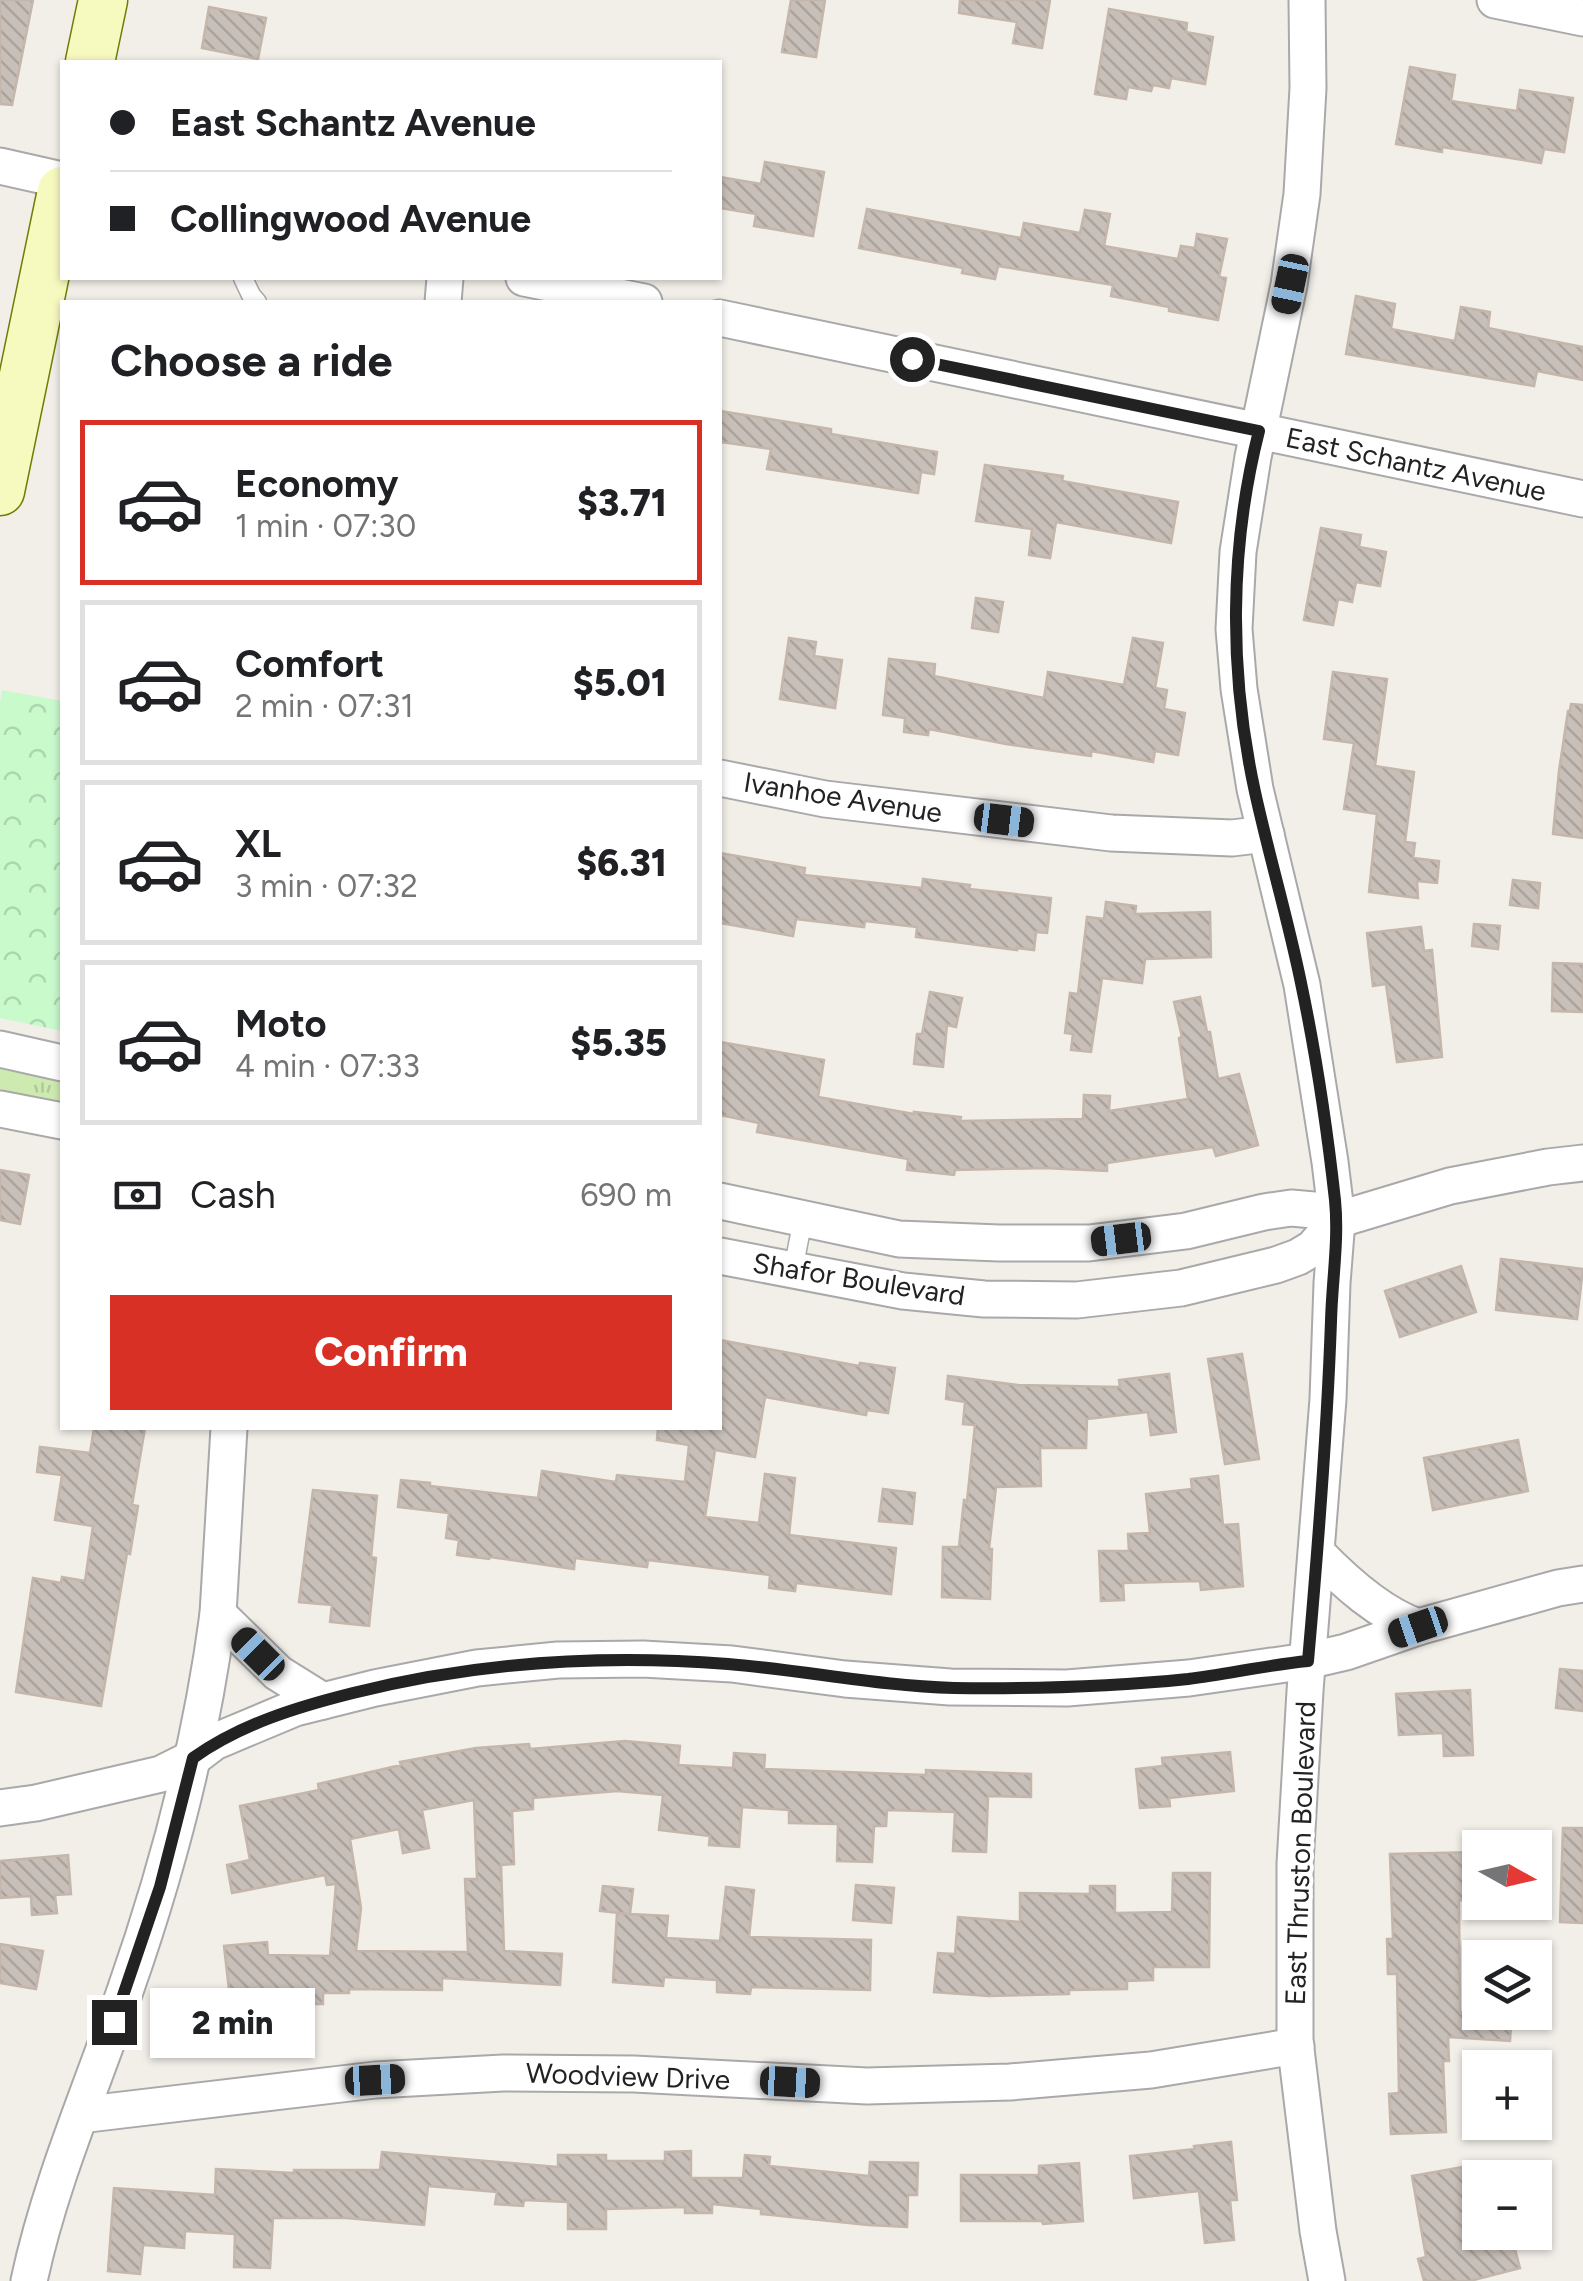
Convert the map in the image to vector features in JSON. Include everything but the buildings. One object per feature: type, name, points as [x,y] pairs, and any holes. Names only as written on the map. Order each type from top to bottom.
[{"type":"main road","points":[[90,60],[103,0]]},
{"type":"main road","points":[[0,490],[60,201]]},
{"type":"street","name":"East Thruston Boulevard","points":[[1307,0],[1308,88],[1302,194],[1290,284],[1252,457],[1238,552],[1234,629],[1254,790],[1302,985],[1337,1220],[1294,1864],[1296,2046],[1326,2281]]},
{"type":"street","points":[[1495,0],[1583,18]]},
{"type":"street","points":[[0,166],[60,180]]},
{"type":"street","points":[[534,280],[634,300]]},
{"type":"street","name":"East Schantz Avenue","points":[[722,318],[1583,499]]},
{"type":"street","name":"Ivanhoe Avenue","points":[[722,778],[825,799],[1111,832],[1232,838],[1266,834]]},
{"type":"street","points":[[0,1049],[60,1063]]},
{"type":"street","points":[[0,1109],[60,1121]]},
{"type":"street","name":"Shafor Boulevard","points":[[722,1256],[903,1291],[984,1299],[1076,1300],[1181,1288],[1276,1265],[1313,1248],[1337,1220],[1450,1186],[1583,1163]]},
{"type":"street","name":"Shafor Boulevard","points":[[722,1201],[900,1239],[999,1243],[1089,1243],[1186,1232],[1291,1208],[1314,1210],[1337,1220]]},
{"type":"street","points":[[29,2281],[59,2176],[160,1887],[193,1758],[218,1614],[229,1430]]},
{"type":"street","points":[[1317,1553],[1369,1600],[1418,1627]]},
{"type":"street","points":[[0,1808],[161,1774],[214,1742],[295,1708],[477,1668],[558,1660],[643,1659],[732,1664],[845,1680],[950,1688],[1067,1688],[1189,1678],[1308,1661],[1418,1627],[1583,1584]]},
{"type":"street","points":[[218,1614],[278,1673],[323,1700]]},
{"type":"street","name":"Woodview Drive","points":[[80,2114],[375,2080],[504,2073],[634,2074],[867,2086],[1010,2082],[1150,2070],[1296,2046]]},
{"type":"lane","points":[[793,1270],[803,1218]]},
{"type":"green space","points":[[2,690],[60,701],[60,1031],[0,1018]]},
{"type":"green space","points":[[0,1063],[60,1076],[60,1107],[0,1093]]},
{"type":"route","points":[[114,2022],[160,1887],[193,1758],[214,1742],[295,1708],[477,1668],[558,1660],[732,1664],[845,1680],[950,1688],[1067,1688],[1189,1678],[1308,1661],[1337,1220],[1302,985],[1254,790],[1239,689],[1234,629],[1238,552],[1259,431],[912,359]]}]
